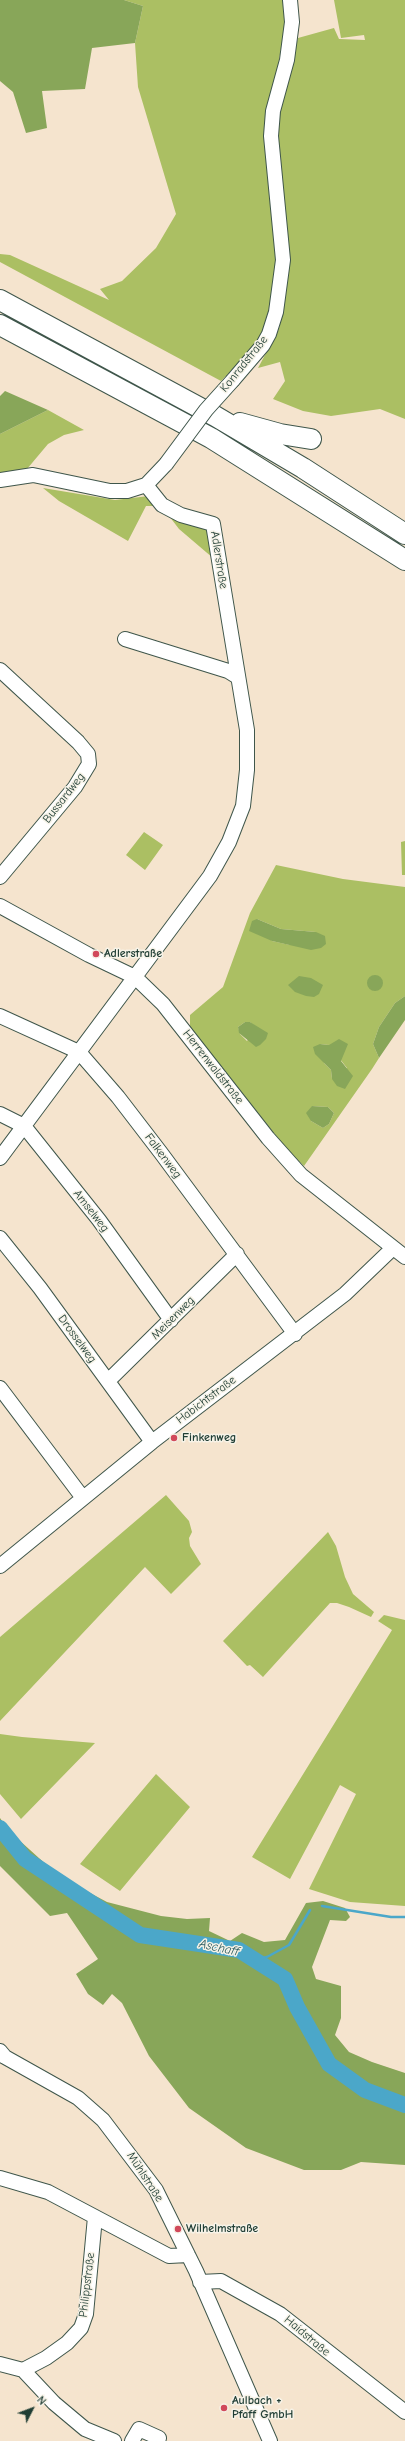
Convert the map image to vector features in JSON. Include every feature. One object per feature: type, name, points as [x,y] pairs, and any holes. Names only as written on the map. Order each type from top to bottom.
[{"type":"highway","points":[[0,300],[215,416],[302,468],[405,534]]},
{"type":"highway","points":[[0,325],[211,438],[405,560]]},
{"type":"highway","points":[[215,416],[280,434],[311,439]]},
{"type":"street","name":"Konradstraße","points":[[0,480],[28,476],[49,477],[110,491],[127,491],[146,485],[166,464],[206,410],[263,345],[269,334],[276,312],[283,260],[271,136],[273,111],[287,60],[292,22],[290,0]]},
{"type":"street","name":"Adlerstraße","points":[[0,1158],[210,876],[229,842],[243,806],[247,770],[247,730],[236,676],[213,524],[181,515],[162,505],[146,485]]},
{"type":"street","points":[[125,639],[228,671],[236,676]]},
{"type":"street","name":"Bussardweg","points":[[0,670],[78,742],[88,754],[89,764],[75,787],[0,877]]},
{"type":"street","name":"Herrenwaldstraße","points":[[0,906],[82,952],[135,977],[164,1004],[268,1138],[301,1175],[405,1257]]},
{"type":"street","name":"Falkenweg","points":[[0,1016],[79,1052],[118,1097],[237,1254],[295,1334]]},
{"type":"street","name":"Amselweg","points":[[0,1114],[24,1126],[99,1220],[171,1320]]},
{"type":"street","name":"Drosselweg","points":[[0,1238],[40,1288],[152,1442]]},
{"type":"street","name":"Habichtstraße","points":[[0,1566],[152,1442],[295,1334],[345,1294],[393,1248]]},
{"type":"street","name":"Meisenweg","points":[[108,1381],[237,1254]]},
{"type":"street","points":[[0,1388],[83,1498]]},
{"type":"street","name":"Mühlstraße","points":[[0,2051],[5,2056],[78,2098],[103,2120],[156,2190],[188,2255],[270,2441]]},
{"type":"street","points":[[0,2178],[48,2192],[169,2256],[188,2255]]},
{"type":"street","name":"Philippstraße","points":[[23,2370],[46,2358],[67,2343],[81,2328],[86,2314],[95,2217]]},
{"type":"street","name":"Haidstraße","points":[[200,2282],[221,2281],[280,2314],[405,2412]]},
{"type":"street","points":[[0,2364],[23,2370],[54,2403],[85,2429],[114,2441]]},
{"type":"street","points":[[132,2441],[138,2429],[159,2438],[158,2441]]},
{"type":"green space","points":[[0,0],[124,0],[143,6],[135,43],[92,48],[85,89],[42,91],[47,128],[26,133],[13,92],[0,81]]},
{"type":"green space","points":[[124,0],[284,0],[287,14],[272,100],[279,260],[272,305],[258,343],[221,381],[0,262],[0,254],[10,255],[109,300],[100,289],[122,281],[156,248],[176,214],[138,87],[135,43],[143,6]]},
{"type":"green space","points":[[334,0],[405,0],[405,419],[380,409],[331,416],[303,411],[273,399],[285,381],[280,362],[258,368],[279,329],[288,277],[288,237],[279,166],[278,114],[298,38],[334,28],[339,39],[365,40],[364,35],[341,38]]},
{"type":"green space","points":[[5,391],[48,410],[0,434],[0,396]]},
{"type":"green space","points":[[48,410],[84,430],[64,435],[48,444],[27,469],[0,476],[0,434]]},
{"type":"green space","points":[[43,488],[115,500],[149,496],[158,506],[146,506],[128,541],[59,501]]},
{"type":"green space","points":[[166,512],[209,529],[213,558],[179,529]]},
{"type":"green space","points":[[144,832],[163,845],[145,870],[126,855]]},
{"type":"green space","points":[[405,841],[405,875],[402,875],[401,842]]},
{"type":"green space","points":[[276,865],[343,879],[405,887],[405,996],[395,1003],[379,1027],[373,1044],[379,1058],[304,1166],[288,1151],[190,1027],[190,1015],[223,987],[250,913]],"holes":[[[257,919],[281,929],[316,932],[290,945],[272,941]],[[245,1022],[250,1022],[257,1028],[247,1041],[240,1034],[238,1027]],[[320,1044],[329,1045],[347,1068],[332,1079],[331,1070],[324,1063]],[[312,1106],[328,1107],[334,1113],[329,1124],[323,1128],[311,1121]]]},
{"type":"green space","points":[[257,919],[281,929],[316,932],[325,936],[326,944],[321,948],[311,950],[272,941],[249,931],[252,921]]},
{"type":"green space","points":[[375,975],[381,977],[383,983],[381,989],[375,991],[369,989],[367,983],[369,977]]},
{"type":"green space","points":[[299,976],[311,978],[323,985],[319,994],[314,997],[295,992],[288,985]]},
{"type":"green space","points":[[405,996],[405,1020],[379,1058],[373,1044],[379,1027],[395,1003]]},
{"type":"green space","points":[[245,1022],[250,1022],[268,1033],[266,1039],[260,1045],[256,1047],[239,1033],[238,1027]]},
{"type":"green space","points":[[339,1039],[348,1044],[341,1061],[353,1076],[345,1089],[337,1086],[332,1079],[331,1070],[315,1054],[313,1047],[320,1044],[329,1045]]},
{"type":"green space","points":[[312,1106],[328,1107],[334,1113],[329,1124],[323,1128],[311,1121],[306,1113]]},
{"type":"green space","points":[[166,1495],[189,1521],[192,1532],[189,1538],[190,1546],[201,1564],[171,1594],[145,1567],[0,1721],[0,1637]]},
{"type":"green space","points":[[328,1532],[336,1546],[345,1577],[353,1594],[374,1612],[371,1617],[349,1607],[337,1603],[330,1603],[263,1677],[250,1665],[247,1666],[223,1641]]},
{"type":"green space","points":[[384,1615],[405,1620],[405,1906],[350,1902],[309,1889],[356,1794],[340,1785],[290,1879],[252,1857],[392,1630],[378,1621]]},
{"type":"green space","points":[[0,1734],[95,1743],[21,1819],[0,1794]]},
{"type":"green space","points":[[156,1774],[190,1807],[120,1891],[80,1864]]},
{"type":"green space","points":[[0,1818],[9,1831],[60,1877],[107,1902],[161,1916],[187,1919],[210,1918],[209,1931],[230,1941],[242,1933],[264,1942],[285,1940],[306,1903],[323,1901],[345,1908],[350,1917],[346,1921],[330,1920],[312,1967],[316,1979],[341,1986],[341,2018],[335,2035],[349,2052],[372,2062],[405,2073],[405,2165],[361,2162],[341,2170],[304,2170],[246,2148],[189,2108],[149,2056],[122,2003],[112,1994],[103,2005],[88,1994],[76,1974],[98,1959],[67,1913],[50,1916],[0,1866]]},
{"type":"waterway","name":"Aschaff","points":[[0,1828],[25,1859],[140,1935],[239,1950],[285,1979],[297,2007],[329,2064],[365,2090],[405,2105]]},
{"type":"waterway","points":[[322,1906],[391,1917],[405,1917]]},
{"type":"waterway","points":[[256,1960],[267,1957],[289,1945],[310,1910]]},
{"type":"place","name":"Adlerstraße","points":[[96,954]]},
{"type":"place","name":"Finkenweg","points":[[174,1438]]},
{"type":"place","name":"Wilhelmstraße","points":[[178,2229]]},
{"type":"place","name":"Aulbach + Pfaff GmbH","points":[[224,2408]]}]
